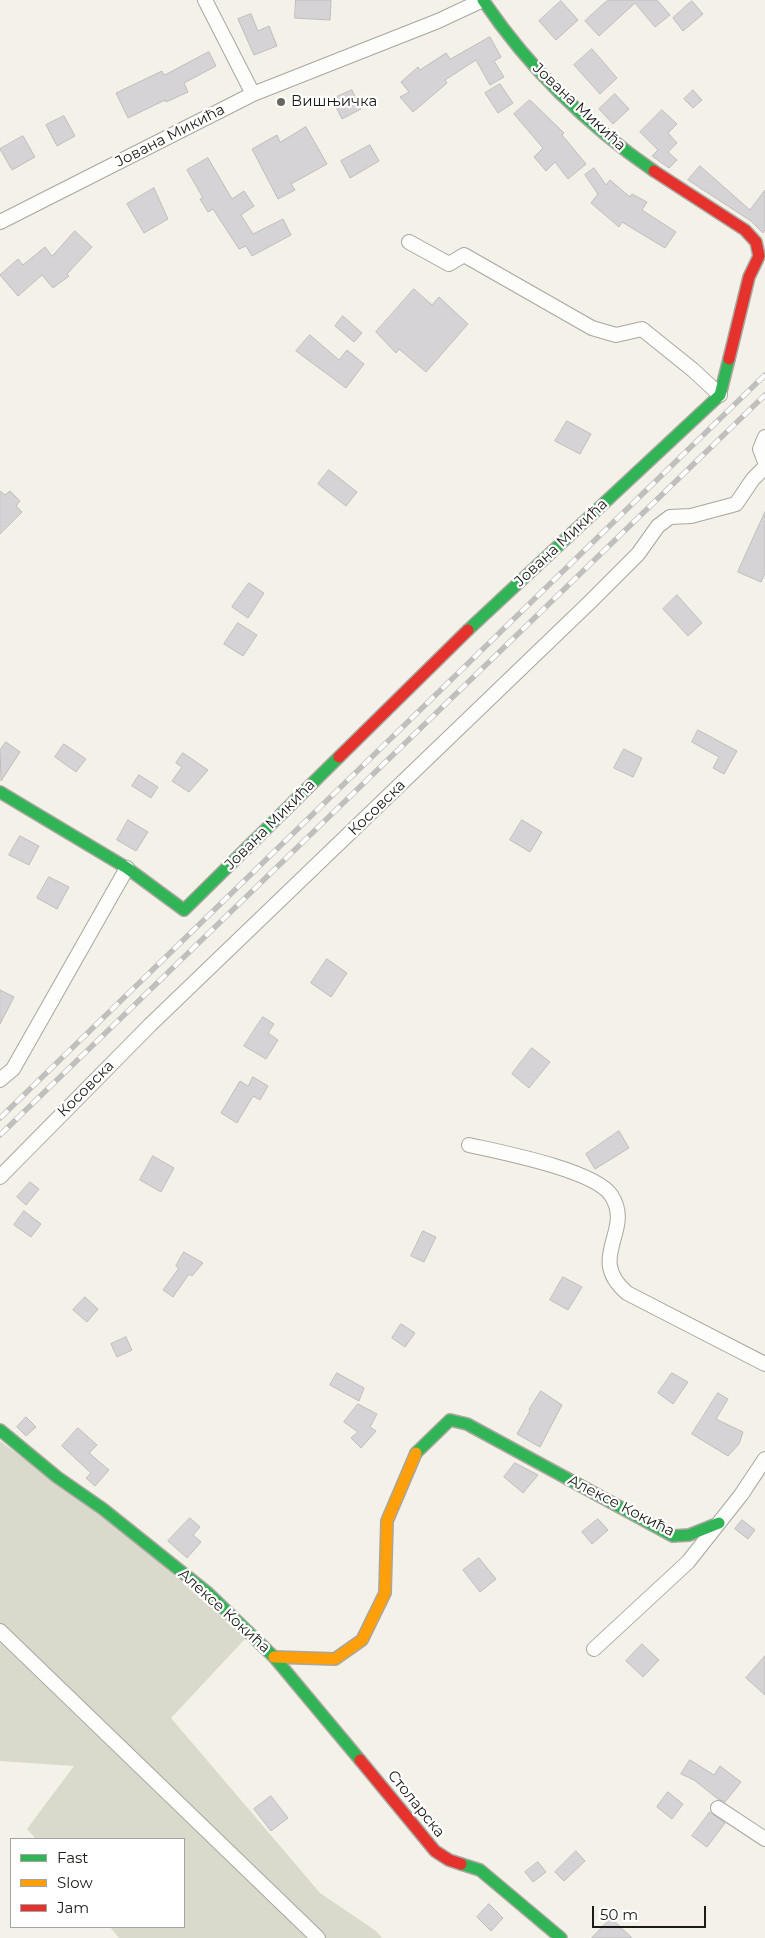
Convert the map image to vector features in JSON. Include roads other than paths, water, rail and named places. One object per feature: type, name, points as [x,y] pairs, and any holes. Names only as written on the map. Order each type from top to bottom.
[{"type":"street","points":[[206,0],[253,94]]},
{"type":"street","name":"Јована Микића","points":[[0,222],[253,94],[438,21],[483,0],[523,54],[586,118],[623,150],[745,230],[756,242],[759,256],[749,277],[720,395],[492,606],[184,910],[127,868],[0,792]]},
{"type":"street","points":[[409,242],[449,264],[464,255],[592,328],[616,335],[642,329],[693,370],[720,395]]},
{"type":"street","points":[[765,437],[760,449],[765,462]]},
{"type":"street","name":"Косовска","points":[[0,1177],[150,1025],[590,602],[638,554],[658,526],[670,517],[691,516],[736,504],[765,467]]},
{"type":"street","points":[[0,1080],[13,1069],[127,868]]},
{"type":"street","points":[[470,1145],[542,1161],[598,1184],[610,1194],[618,1208],[609,1269],[615,1283],[627,1293],[765,1364]]},
{"type":"street","name":"Алексе Кокића","points":[[0,1430],[57,1477],[103,1509],[208,1592],[274,1657],[335,1659],[362,1640],[385,1592],[388,1521],[417,1452],[450,1420],[467,1424],[673,1536],[689,1535],[719,1523]]},
{"type":"street","points":[[594,1649],[688,1562],[765,1459]]},
{"type":"street","points":[[0,1631],[318,1938]]},
{"type":"street","name":"Столарска","points":[[274,1657],[435,1851],[449,1860],[480,1870],[561,1938]]},
{"type":"street","points":[[718,1808],[765,1839]]},
{"type":"railway","points":[[0,1118],[765,375]]},
{"type":"railway","points":[[0,1135],[765,395]]},
{"type":"place","name":"Вишњичка","points":[[281,102]]}]
